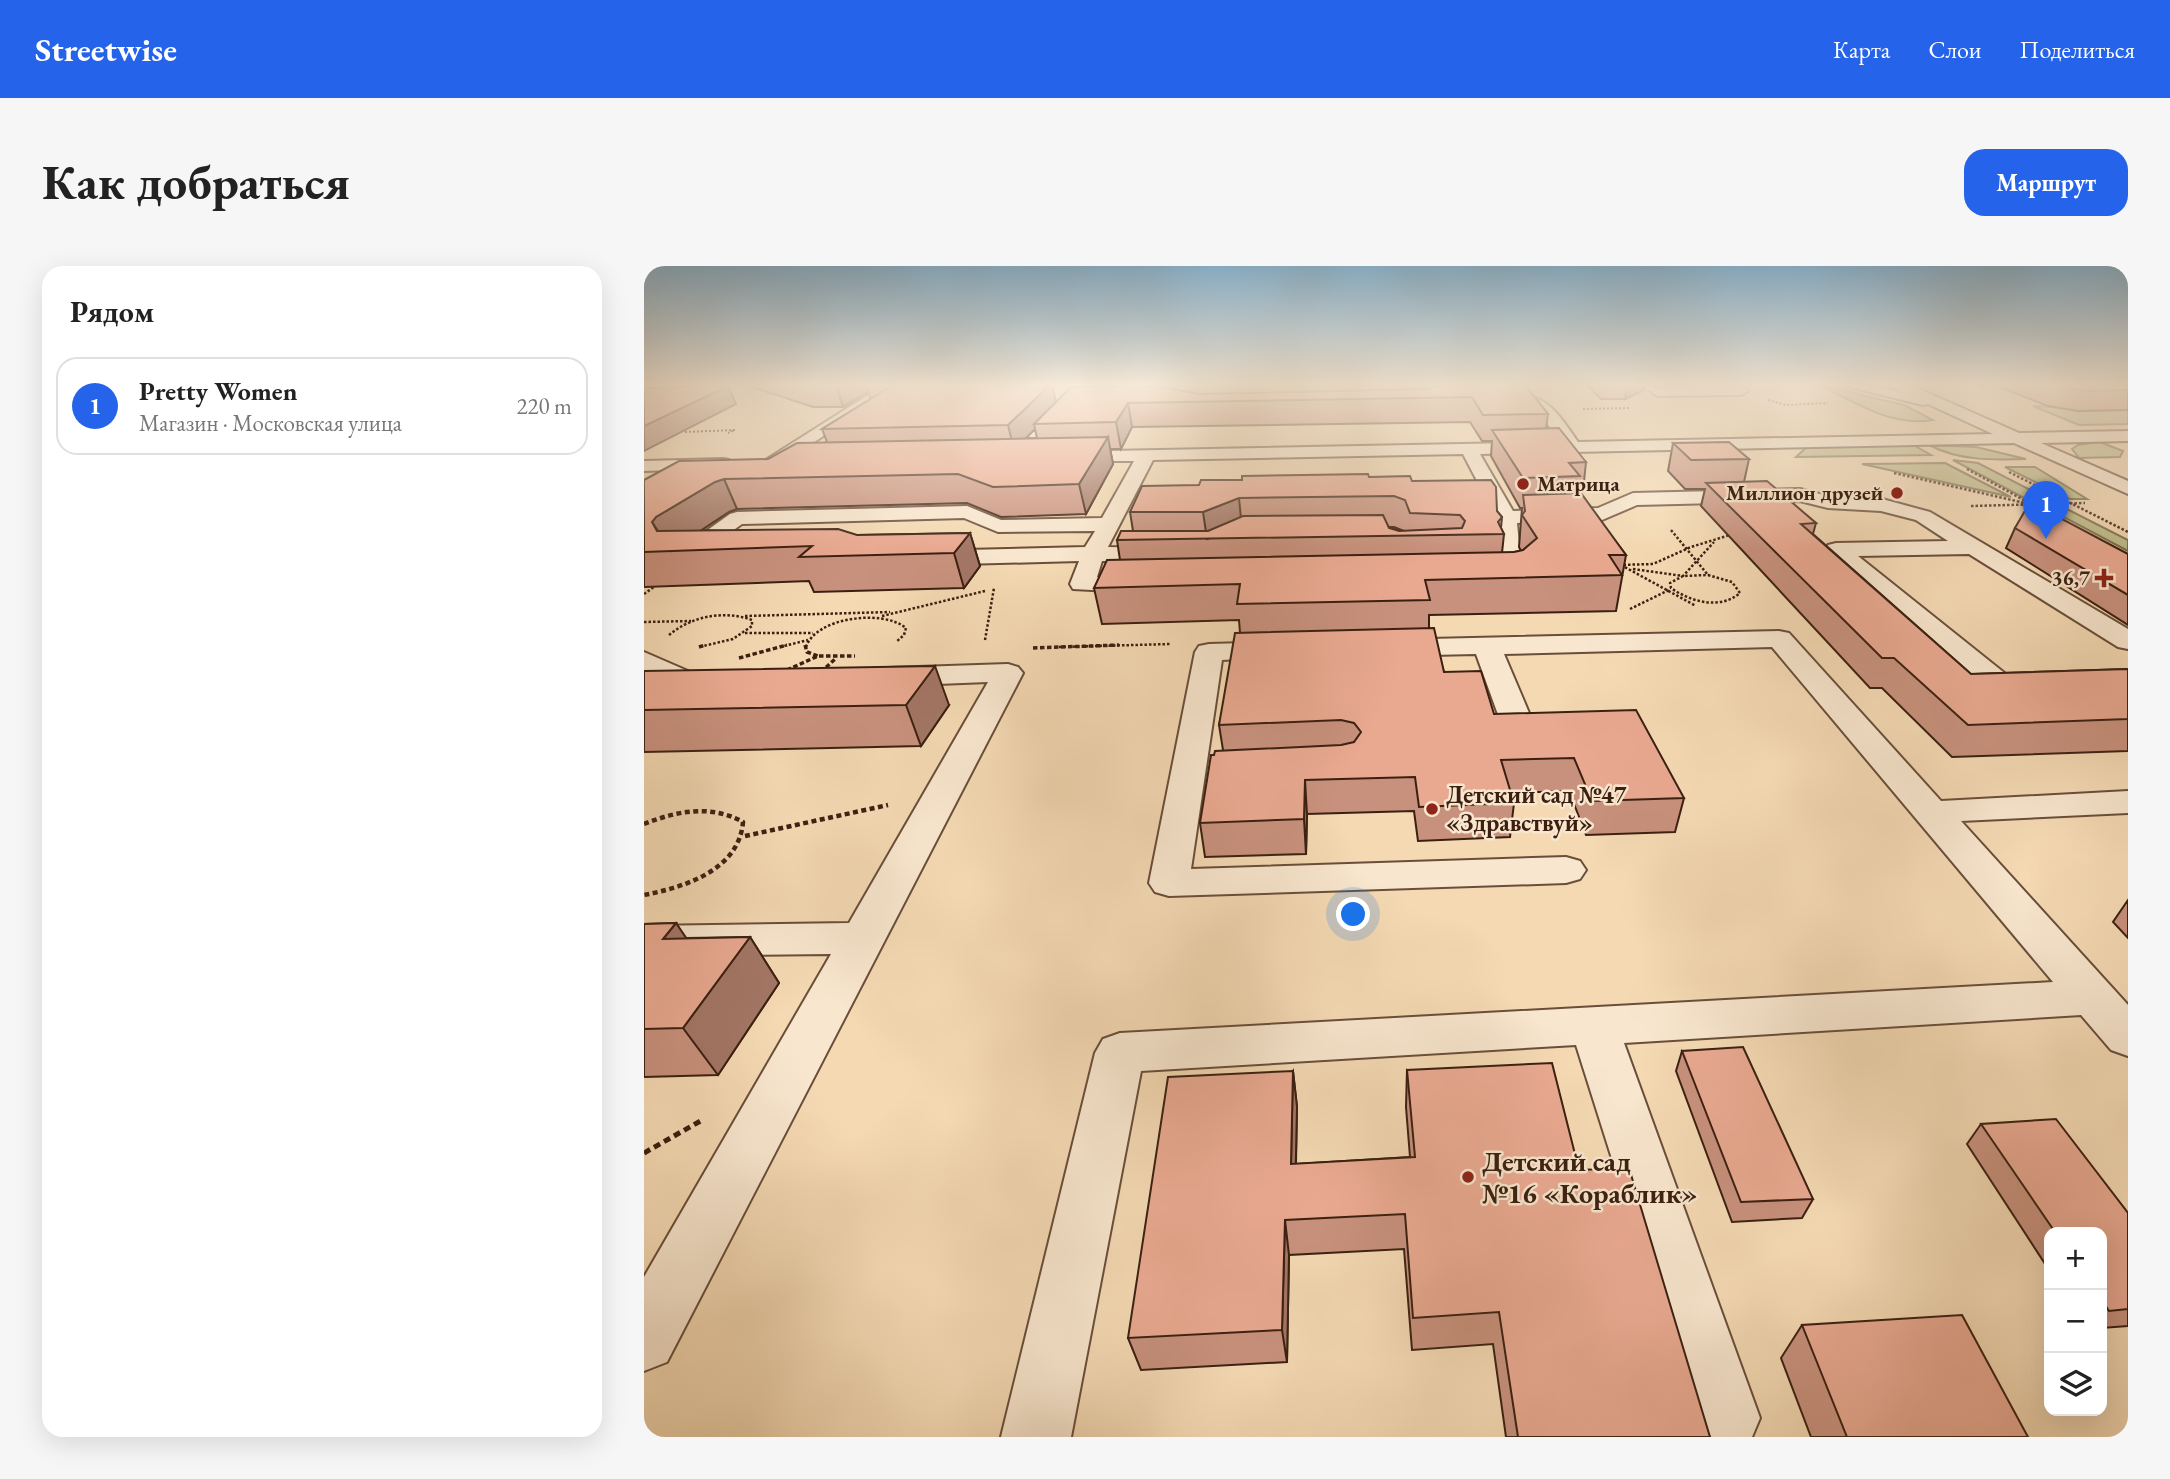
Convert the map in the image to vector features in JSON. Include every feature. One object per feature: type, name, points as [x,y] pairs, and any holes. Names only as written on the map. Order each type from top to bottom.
[{"type":"street","points":[[763,470],[810,440]]},
{"type":"street","points":[[1568,440],[1573,447]]},
{"type":"street","points":[[1048,458],[1141,465],[1474,458],[1573,447],[1935,440]]},
{"type":"street","points":[[2020,440],[2128,488]]},
{"type":"street","points":[[1474,458],[1506,517],[1509,554],[1519,571],[1510,578]]},
{"type":"street","points":[[1452,468],[1474,458],[1507,467]]},
{"type":"street","points":[[644,466],[690,465],[763,470],[797,463]]},
{"type":"street","points":[[690,465],[657,483],[725,482]]},
{"type":"street","points":[[1141,465],[1093,554],[1082,584],[1172,586]]},
{"type":"street","points":[[1113,475],[1141,465],[1163,474]]},
{"type":"street","points":[[2093,472],[2128,478]]},
{"type":"street","points":[[1506,517],[1602,514],[1633,499],[1800,495],[1828,502],[1882,505],[1923,516],[2128,640]]},
{"type":"street","points":[[723,555],[682,556],[737,518],[967,512],[998,526],[1108,524]]},
{"type":"street","points":[[1974,547],[1836,550],[2005,688],[2128,684]]},
{"type":"street","points":[[908,558],[1199,554]]},
{"type":"street","points":[[1440,555],[1509,554]]},
{"type":"street","points":[[1566,870],[1169,883],[1203,771],[1209,652],[1779,639],[2128,1037]]},
{"type":"street","points":[[1488,646],[1516,720]]},
{"type":"street","points":[[656,652],[693,684],[762,681]]},
{"type":"street","points":[[644,1339],[1008,673],[979,661],[822,665]]},
{"type":"street","points":[[1931,812],[2128,802]]},
{"type":"street","points":[[644,941],[864,938]]},
{"type":"street","points":[[1036,1437],[1120,1053],[2093,997]]},
{"type":"street","points":[[1594,1026],[1726,1419]]},
{"type":"path","points":[[1963,467],[2045,511]]},
{"type":"path","points":[[2004,468],[2128,533]]},
{"type":"path","points":[[1889,472],[2033,504]]},
{"type":"path","points":[[1969,506],[2070,503]]},
{"type":"path","points":[[1667,525],[1708,575]]},
{"type":"path","points":[[1714,542],[1686,549],[1653,564],[1613,566],[1683,576],[1708,575],[1732,582],[1740,593],[1728,600],[1702,601],[1688,598],[1678,593],[1670,583],[1683,576],[1714,542],[1725,535],[1738,533]]},
{"type":"path","points":[[1621,565],[1757,640]]},
{"type":"path","points":[[994,588],[979,661],[1178,644]]},
{"type":"path","points":[[644,622],[695,621],[722,616],[900,612]]},
{"type":"path","points":[[696,647],[719,643],[744,633],[752,626],[752,620],[744,616]]},
{"type":"path","points":[[744,633],[816,633],[859,619],[892,618],[902,622],[906,628],[904,635],[887,646]]},
{"type":"path","points":[[656,652],[672,632],[695,621]]},
{"type":"path","points":[[816,633],[805,645],[807,652],[822,665]]},
{"type":"path","points":[[896,642],[910,643]]},
{"type":"path","points":[[762,681],[858,656]]},
{"type":"path","points":[[745,836],[942,794]]},
{"type":"path","points":[[644,824],[679,813],[708,810],[730,813],[743,822],[745,836],[736,852],[716,868],[689,883],[644,895]]},
{"type":"green space","points":[[2100,442],[2123,451],[2120,457],[2079,458],[2072,449],[2078,445]]},
{"type":"green space","points":[[1910,443],[1931,455],[1796,457],[1809,445]]},
{"type":"green space","points":[[1929,445],[1976,447],[2026,459],[1964,457]]},
{"type":"green space","points":[[1953,460],[1978,463],[2050,500],[2028,500]]},
{"type":"green space","points":[[1945,463],[2011,497],[1862,464]]},
{"type":"green space","points":[[2005,467],[2035,467],[2087,499],[2070,499]]},
{"type":"green space","points":[[2043,506],[2061,506],[2128,540],[2128,551]]},
{"type":"building","points":[[1106,440],[1079,484],[993,487],[958,474],[724,479],[656,517],[652,522],[657,531],[838,529],[857,535],[970,533],[954,553],[799,557],[812,546],[644,552],[644,480],[679,461],[768,459],[797,443]]},
{"type":"building","points":[[1498,440],[1568,440],[1586,462],[1569,463],[1580,476],[1523,478]]},
{"type":"building","points":[[1729,442],[1749,459],[1691,460],[1673,443]]},
{"type":"building","points":[[1368,474],[1369,477],[1410,476],[1412,481],[1491,480],[1496,487],[1497,511],[1502,517],[1498,522],[1504,534],[1117,540],[1121,531],[1208,531],[1243,516],[1383,515],[1389,528],[1399,531],[1462,528],[1465,521],[1460,515],[1410,513],[1405,500],[1394,496],[1239,498],[1203,512],[1130,512],[1142,486],[1199,485],[1201,480],[1242,480],[1242,476]]},
{"type":"building","points":[[1767,481],[1816,523],[1801,524],[1971,674],[2128,669],[2128,719],[1968,725],[1894,658],[1882,658],[1706,483]]},
{"type":"building","points":[[1581,493],[1626,555],[1609,555],[1622,575],[1425,580],[1430,600],[1237,604],[1240,584],[1094,588],[1107,560],[1514,552],[1523,550],[1537,538],[1522,515],[1525,511],[1523,495]]},
{"type":"building","points":[[2030,502],[2128,554],[2128,595],[2015,528]]},
{"type":"building","points":[[1434,628],[1444,672],[1481,671],[1494,714],[1636,710],[1684,798],[1592,801],[1574,758],[1501,760],[1514,803],[1419,807],[1415,777],[1305,780],[1304,819],[1200,823],[1211,755],[1214,755],[1215,751],[1341,745],[1354,742],[1361,732],[1354,723],[1341,720],[1219,725],[1235,633]]},
{"type":"building","points":[[935,666],[906,705],[644,710],[644,671]]},
{"type":"building","points":[[676,923],[663,939],[750,937],[683,1028],[644,1029],[644,924]]},
{"type":"building","points":[[1743,1047],[1813,1199],[1741,1202],[1682,1051]]},
{"type":"building","points":[[1552,1063],[1579,1170],[1629,1168],[1710,1437],[1518,1437],[1499,1312],[1413,1318],[1405,1214],[1285,1220],[1282,1330],[1128,1338],[1168,1077],[1293,1071],[1291,1164],[1415,1157],[1407,1070]]},
{"type":"building","points":[[2056,1119],[2128,1213],[2128,1309],[2109,1311],[2107,1308],[2107,1227],[2052,1227],[1981,1124]]},
{"type":"building","points":[[1962,1315],[2028,1437],[1847,1437],[1802,1325]]},
{"type":"place","name":"Матрица","points":[[1523,484]]},
{"type":"place","name":"Миллион друзей","points":[[1897,493]]},
{"type":"place","name":"Pretty Women","points":[[2046,539]]},
{"type":"place","name":"36,7","points":[[2104,578]]},
{"type":"place","name":"Детский сад №47 «Здравствуй»","points":[[1432,809]]},
{"type":"place","name":"Детский сад №16 «Кораблик»","points":[[1468,1177]]}]
